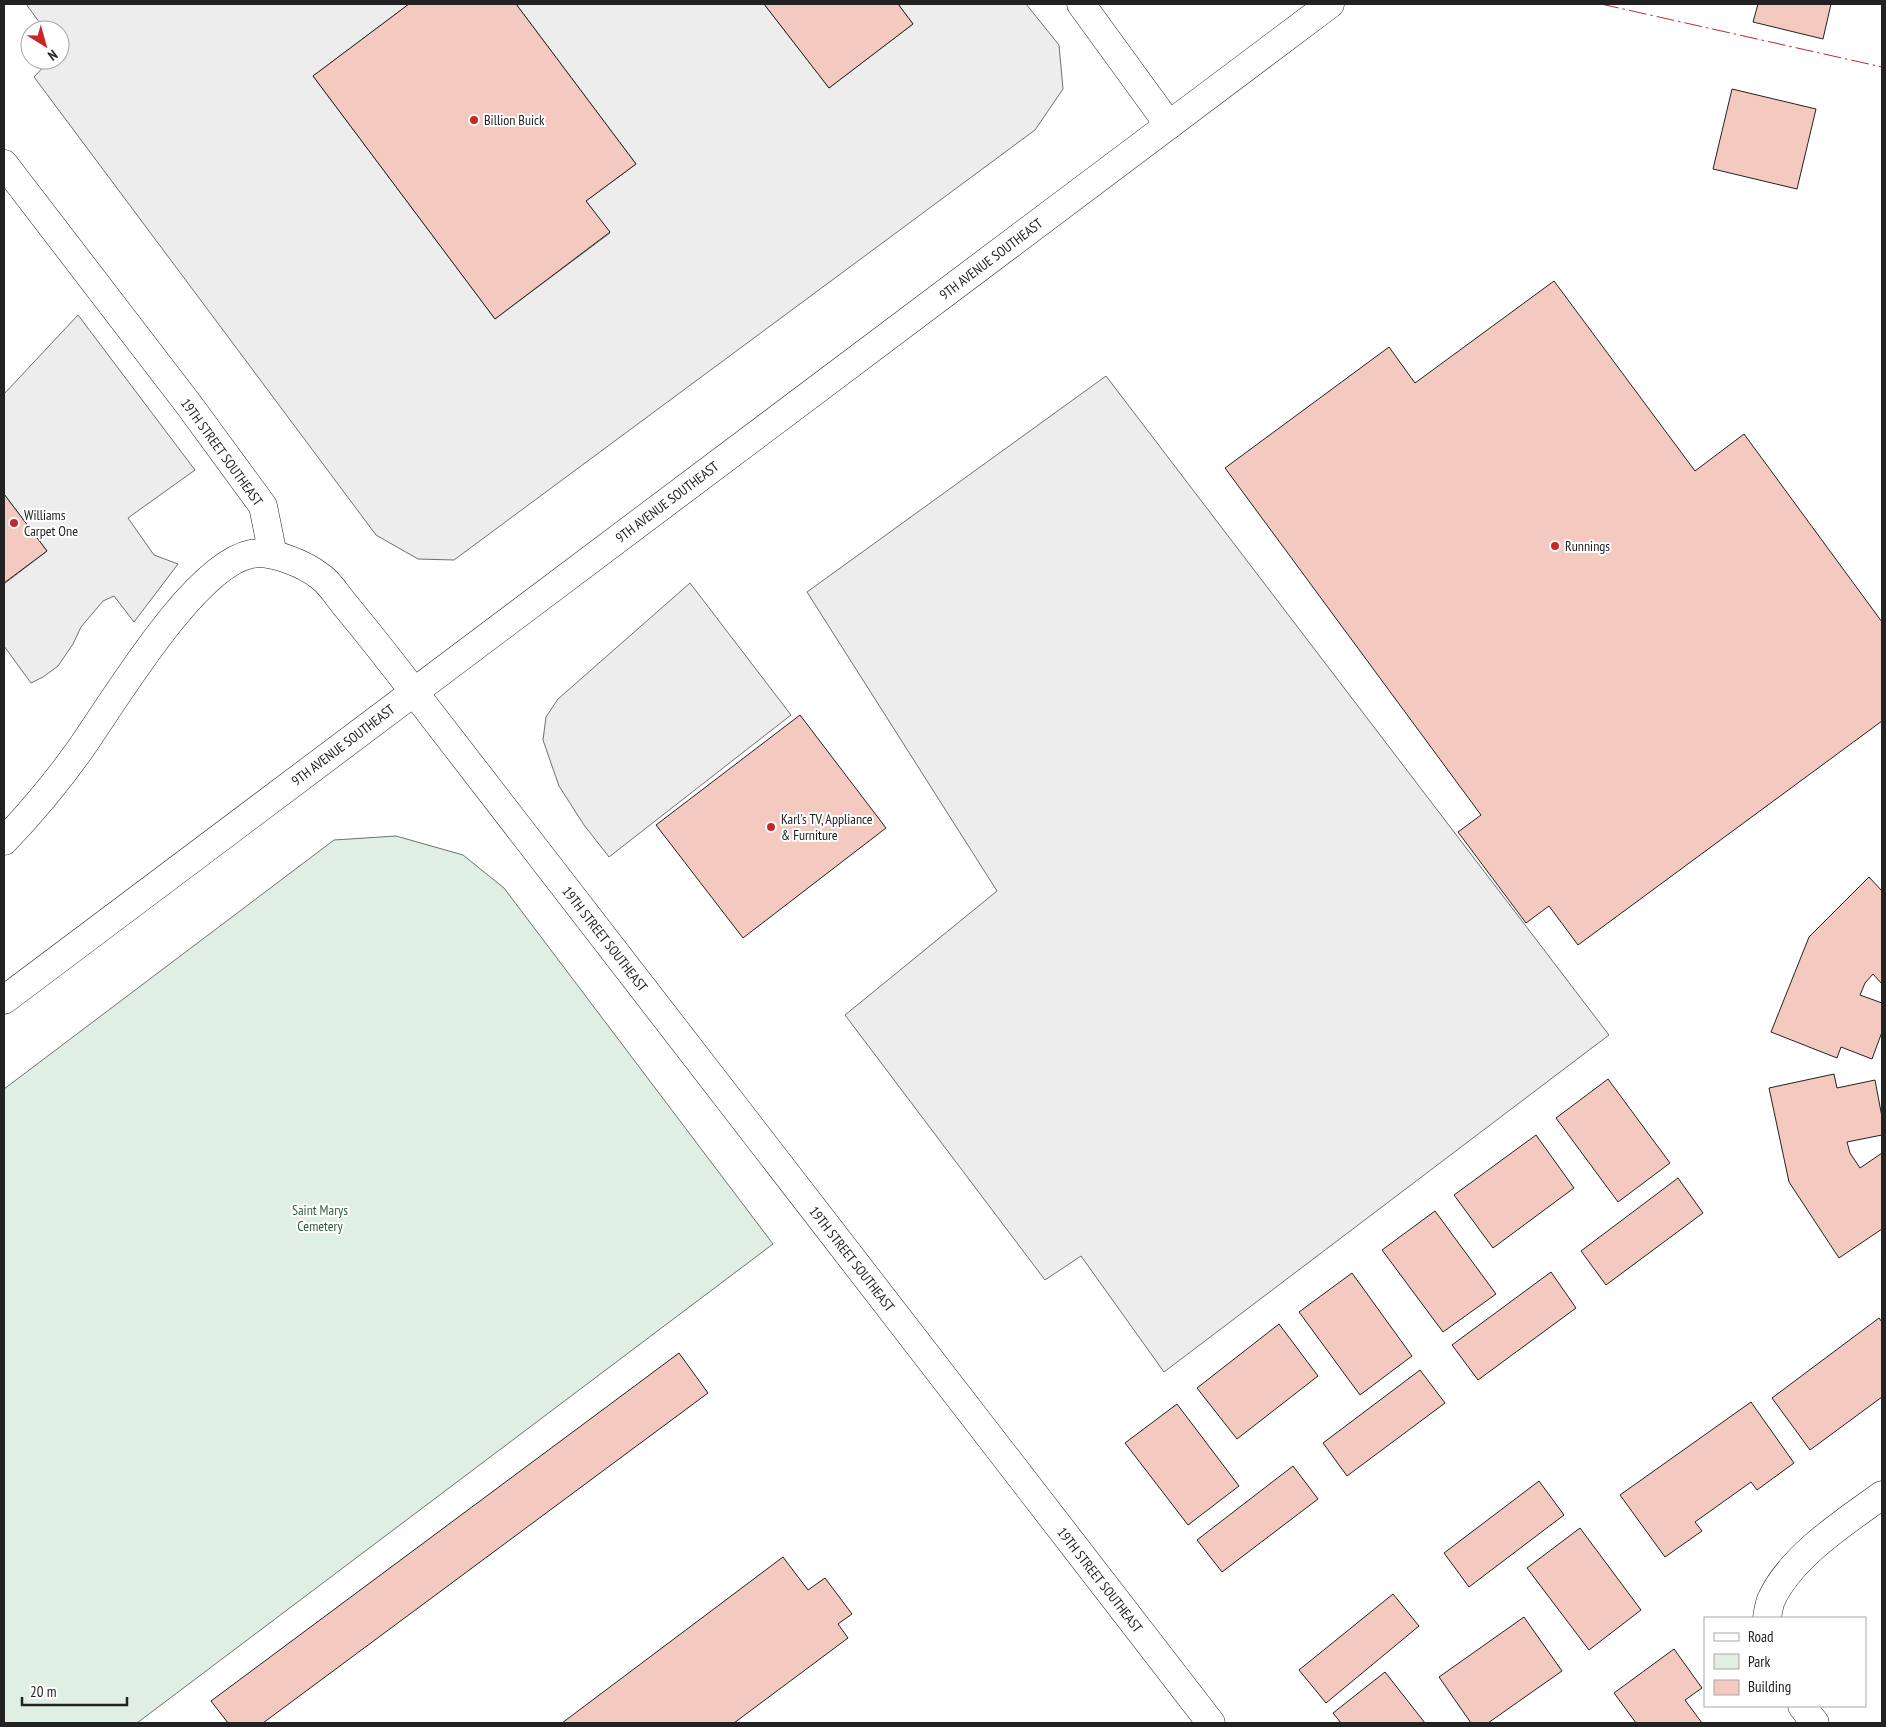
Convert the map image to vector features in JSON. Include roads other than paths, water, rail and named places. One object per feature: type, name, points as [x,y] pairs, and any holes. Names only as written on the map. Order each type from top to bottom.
[{"type":"main road","points":[[1081,4],[1169,125]]},
{"type":"main road","name":"9TH AVENUE SOUTHEAST","points":[[4,1000],[1330,4]]},
{"type":"main road","name":"19TH STREET SOUTHEAST","points":[[4,164],[189,405],[263,506],[273,555],[292,561],[322,577],[414,692],[1211,1723]]},
{"type":"main road","points":[[4,841],[49,792],[148,651],[181,608],[213,575],[228,564],[251,554],[273,555]]},
{"type":"main road","points":[[1767,1617],[1771,1600],[1786,1575],[1826,1536],[1882,1495]]},
{"type":"place","name":"Billion Buick","points":[[474,120]]},
{"type":"place","name":"Williams Carpet One","points":[[14,523]]},
{"type":"place","name":"Runnings","points":[[1555,546]]},
{"type":"place","name":"Karl's TV, Appliance & Furniture","points":[[771,827]]},
{"type":"park label","name":"Saint Marys Cemetery","points":[[320,1218]]}]
